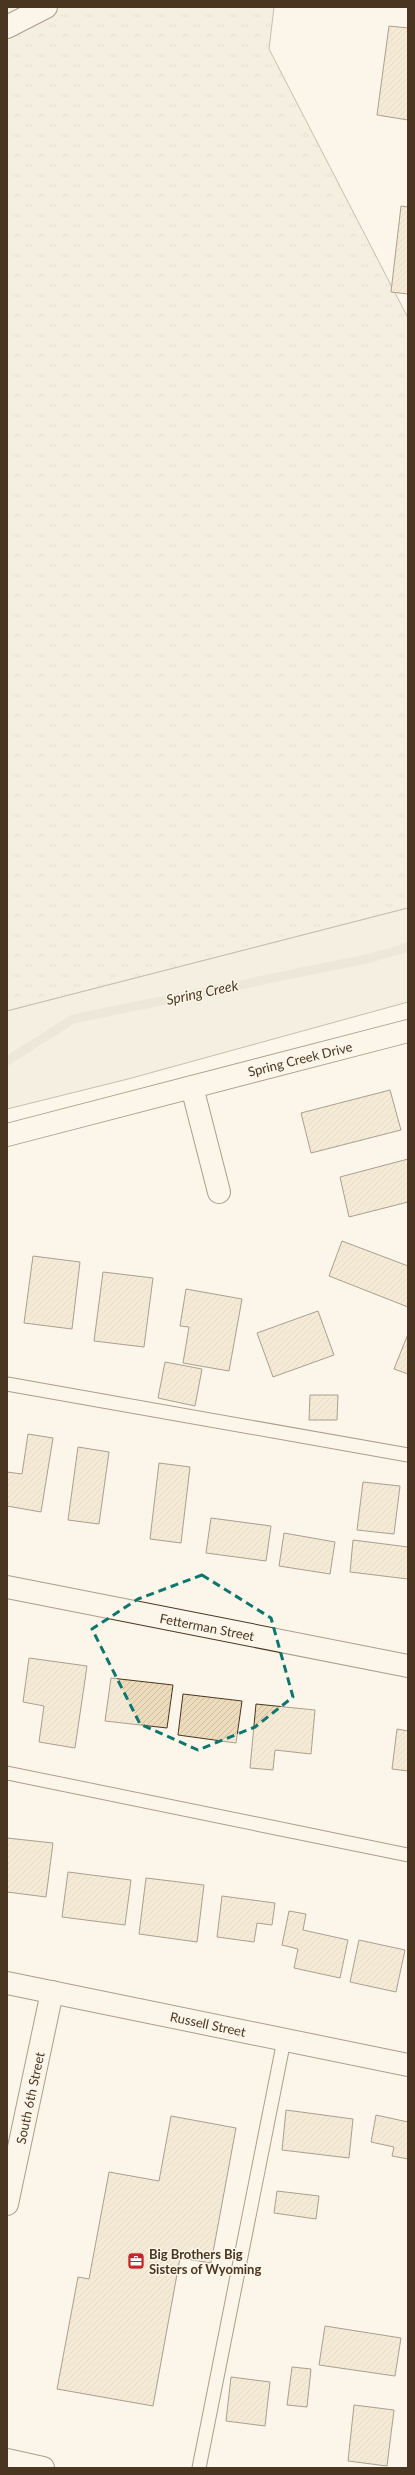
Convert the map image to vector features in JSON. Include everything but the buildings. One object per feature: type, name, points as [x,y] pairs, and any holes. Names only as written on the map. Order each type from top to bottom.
[{"type":"street","points":[[7,27],[46,7]]},
{"type":"street","name":"Spring Creek Drive","points":[[7,1135],[408,1031]]},
{"type":"street","points":[[192,1087],[219,1192]]},
{"type":"street","name":"Fetterman Street","points":[[7,1587],[408,1666]]},
{"type":"street","name":"Russell Street","points":[[7,1983],[408,2065]]},
{"type":"street","name":"South 6th Street","points":[[7,2204],[52,1992]]},
{"type":"street","points":[[7,2460],[43,2468]]},
{"type":"lane","points":[[7,1384],[408,1455]]},
{"type":"lane","points":[[7,1773],[408,1855]]},
{"type":"lane","points":[[199,2468],[284,2040]]},
{"type":"highlighted area","points":[[202,1575],[271,1618],[293,1697],[255,1727],[198,1750],[140,1724],[92,1629],[138,1599]]},
{"type":"green space","points":[[7,7],[274,7],[269,49],[408,318],[408,908],[7,1011]]},
{"type":"green space","points":[[408,908],[408,1002],[128,1079],[7,1109],[7,1011]]},
{"type":"waterway","name":"Spring Creek","points":[[7,1061],[73,1019],[371,958],[408,947]]},
{"type":"place","name":"Big Brothers Big Sisters of Wyoming","points":[[136,2261]]}]
